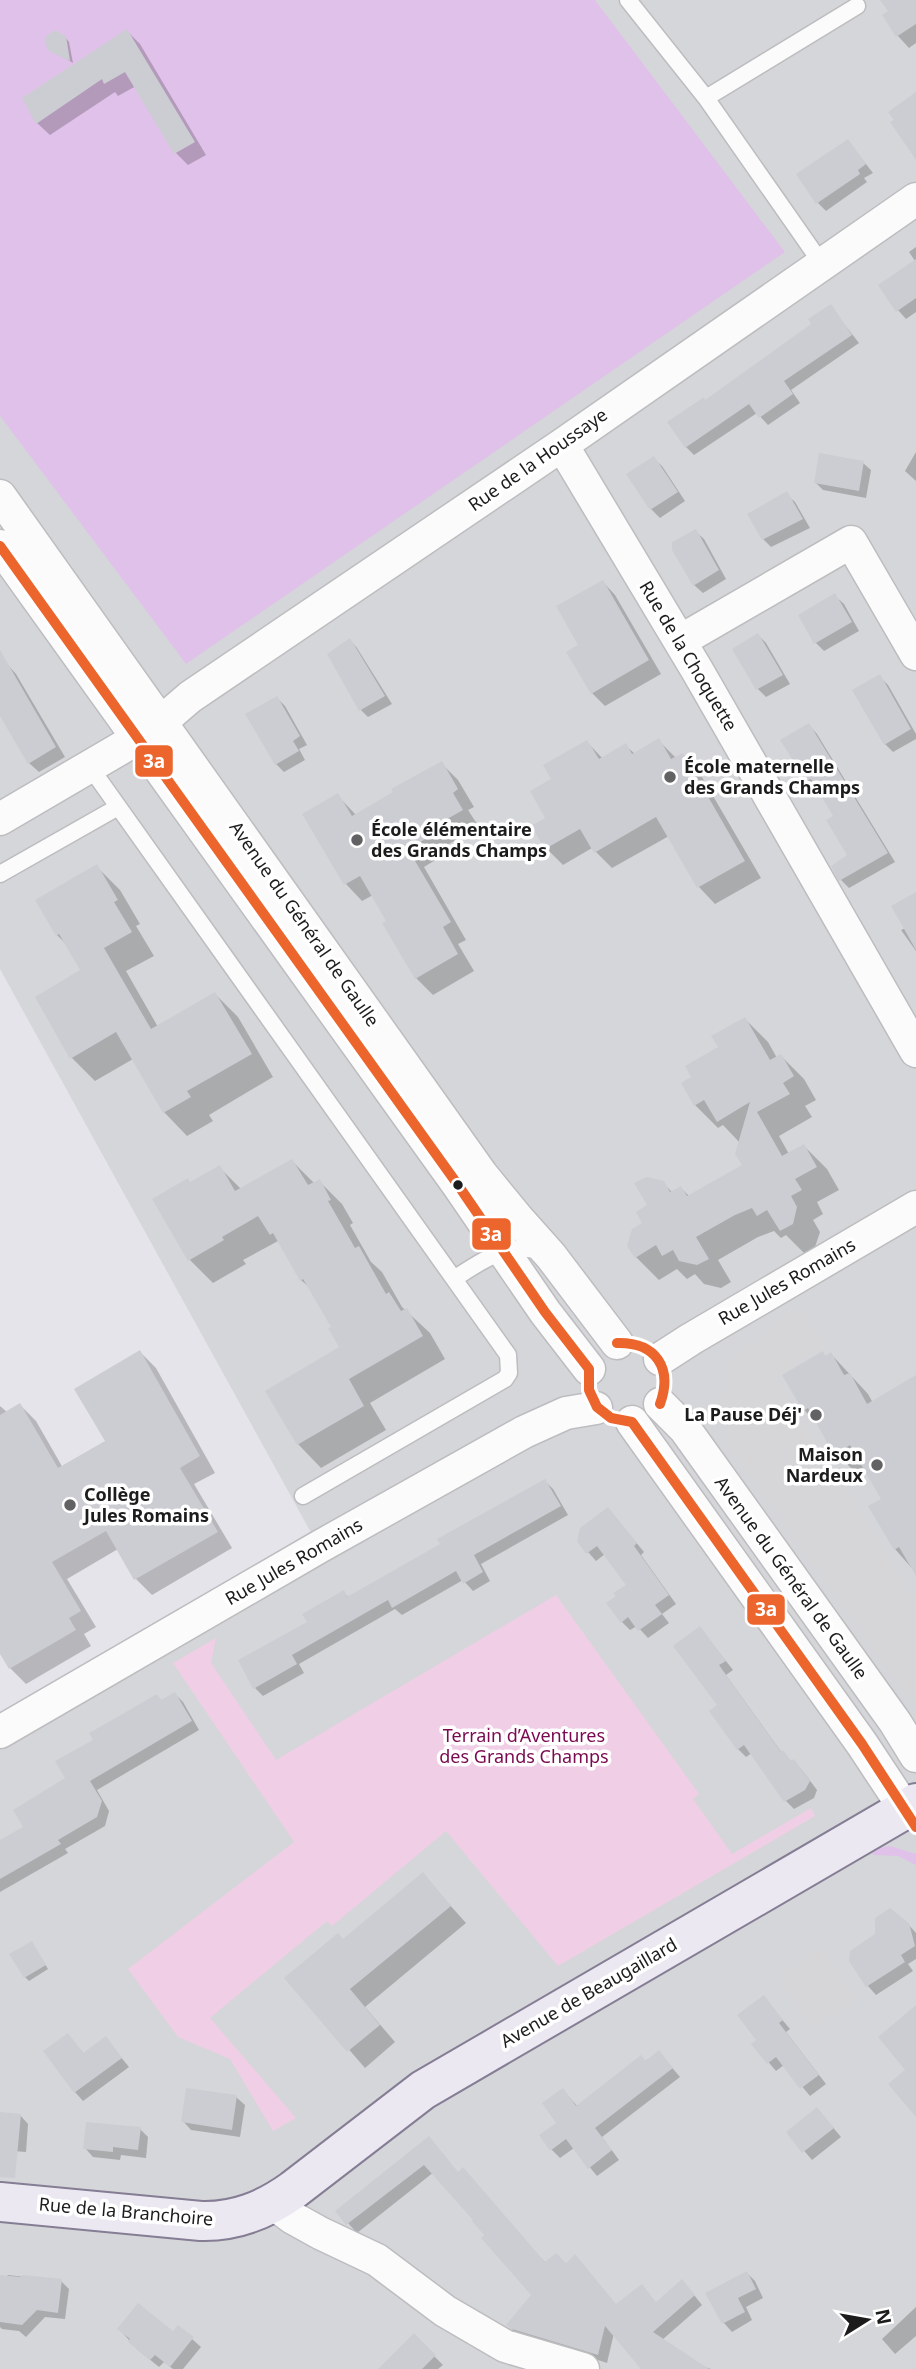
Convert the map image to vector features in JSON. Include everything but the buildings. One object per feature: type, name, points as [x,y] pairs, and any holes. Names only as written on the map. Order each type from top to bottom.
[{"type":"main road","name":"Avenue de Beaugaillard","points":[[274,2204],[423,2090],[912,1813]]},
{"type":"main road","name":"Rue de la Branchoire","points":[[0,2202],[213,2221],[237,2218],[274,2204]]},
{"type":"street","name":"Rue de la Houssaye","points":[[0,819],[149,730],[190,698],[916,200]]},
{"type":"street","name":"Rue de la Choquette","points":[[562,445],[680,641],[916,1051]]},
{"type":"street","name":"Avenue du Général de Gaulle","points":[[0,496],[149,730],[503,1252],[589,1369]]},
{"type":"street","points":[[680,641],[851,542],[916,654]]},
{"type":"street","name":"Avenue du Général de Gaulle","points":[[0,546],[149,730],[482,1175],[551,1256],[617,1343]]},
{"type":"street","name":"Rue Jules Romains","points":[[660,1359],[916,1207]]},
{"type":"street","points":[[617,1343],[641,1345],[660,1359],[667,1386],[660,1404],[643,1419],[632,1422],[612,1420],[596,1408],[587,1390],[589,1369],[599,1353],[617,1343]]},
{"type":"street","name":"Avenue du Général de Gaulle","points":[[660,1404],[690,1436],[895,1722],[916,1756]]},
{"type":"street","name":"Rue Jules Romains","points":[[0,1732],[524,1432],[559,1416],[596,1408]]},
{"type":"street","points":[[632,1422],[912,1813]]},
{"type":"street","points":[[274,2204],[311,2228],[377,2260],[445,2311],[505,2346],[583,2369]]},
{"type":"lane","points":[[628,0],[706,98],[822,264]]},
{"type":"lane","points":[[706,98],[857,6]]},
{"type":"lane","points":[[90,767],[505,1349],[510,1362],[509,1373],[505,1379],[303,1496]]},
{"type":"lane","points":[[0,874],[118,807]]},
{"type":"lane","points":[[454,1279],[484,1258],[503,1252],[535,1249],[551,1256]]},
{"type":"shaded area","points":[[0,0],[916,0],[916,2369],[0,2369],[0,1732],[319,1547],[0,969]]},
{"type":"shaded area","points":[[0,0],[595,0],[785,252],[186,664],[0,416]]},
{"type":"shaded area","points":[[798,1306],[825,1346],[776,1378],[916,1602],[916,1701],[910,1699],[729,1446],[719,1404],[732,1360]]},
{"type":"shaded area","points":[[890,1846],[916,1854],[916,1865],[898,1856],[874,1855],[869,1850]]},
{"type":"shaded area","points":[[823,1948],[856,2001],[812,2029],[778,1975]]},
{"type":"green space","name":"Terrain d’Aventures des Grands Champs","points":[[556,1595],[699,1794],[693,1799],[732,1854],[811,1808],[815,1816],[558,1966],[446,1831],[332,1926],[327,1921],[210,2018],[296,2118],[273,2131],[230,2059],[178,2037],[128,1969],[294,1842],[173,1663],[216,1638],[211,1663],[276,1760]]},
{"type":"transit line","name":"3a","points":[[0,546],[458,1185],[545,1312],[589,1369],[589,1390],[597,1407],[611,1418],[632,1422],[862,1744],[916,1827]]},
{"type":"transit line","name":"3a","points":[[617,1343],[642,1347],[658,1360],[664,1379],[660,1404]]},
{"type":"place","name":"École maternelle des Grands Champs","points":[[670,777]]},
{"type":"place","name":"École élémentaire des Grands Champs","points":[[357,840]]},
{"type":"place","name":"La Pause Déj'","points":[[816,1415]]},
{"type":"place","name":"Maison Nardeux","points":[[877,1465]]},
{"type":"place","name":"Collège Jules Romains","points":[[70,1505]]}]
